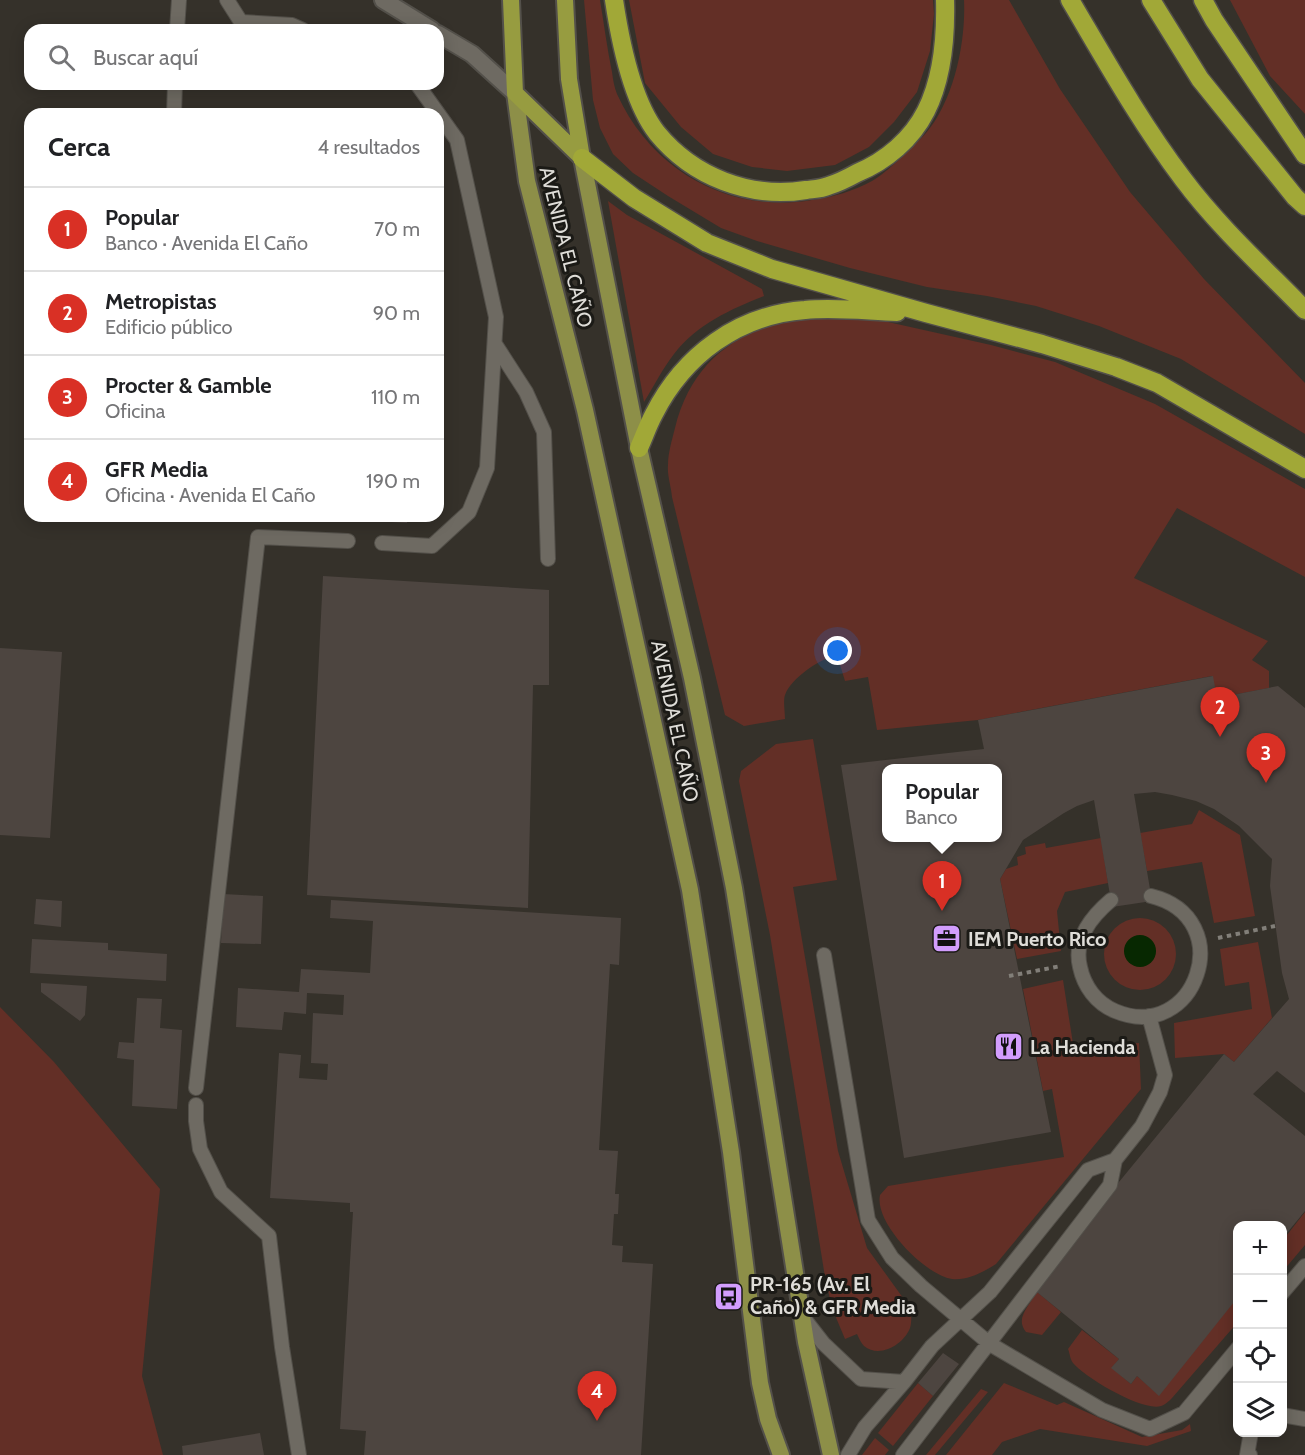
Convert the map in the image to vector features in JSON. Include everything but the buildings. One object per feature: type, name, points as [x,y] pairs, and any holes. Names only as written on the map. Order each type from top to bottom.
[{"type":"highway","name":"AVENIDA EL CAÑO","points":[[511,0],[515,93]]},
{"type":"highway","name":"AVENIDA EL CAÑO","points":[[565,0],[569,80],[582,158]]},
{"type":"highway","points":[[614,0],[632,81],[656,131],[691,165],[713,178],[768,193],[796,192],[827,187],[864,171],[892,154],[908,137],[926,112],[937,84],[944,49],[945,0]]},
{"type":"highway","points":[[1070,0],[1135,111],[1184,180],[1234,237],[1305,310]]},
{"type":"highway","points":[[1151,0],[1200,80],[1295,197],[1305,206]]},
{"type":"highway","points":[[1203,0],[1214,20],[1305,155]]},
{"type":"highway","points":[[515,93],[582,158],[634,198],[707,243],[772,269],[1042,344],[1116,367],[1157,383],[1305,469]]},
{"type":"highway","points":[[639,448],[654,414],[671,387],[708,346],[730,332],[759,320],[806,309],[926,313]]},
{"type":"main road","name":"AVENIDA EL CAÑO","points":[[515,93],[527,181],[585,410],[690,890],[730,1152],[760,1383],[768,1419],[781,1455]]},
{"type":"main road","name":"AVENIDA EL CAÑO","points":[[582,158],[639,448],[692,678],[734,888],[801,1316],[831,1455]]},
{"type":"street","points":[[383,0],[422,24]]},
{"type":"street","points":[[444,38],[472,54],[515,93]]},
{"type":"lane","points":[[177,24],[179,0]]},
{"type":"lane","points":[[227,0],[241,22],[275,24]]},
{"type":"lane","points":[[174,108],[175,90]]},
{"type":"lane","points":[[421,90],[434,108]]},
{"type":"lane","points":[[382,543],[432,546],[470,512],[487,468],[496,317],[457,140],[444,122]]},
{"type":"lane","points":[[495,344],[526,392],[544,432],[548,559]]},
{"type":"lane","points":[[196,1088],[258,537],[348,541]]},
{"type":"lane","points":[[1111,900],[1091,919],[1083,933],[1079,948],[1082,977],[1089,990],[1110,1009],[1124,1015],[1149,1016],[1171,1008],[1189,991],[1200,968],[1200,943],[1195,928],[1186,915],[1174,905],[1151,896]]},
{"type":"lane","points":[[824,955],[868,1220],[892,1258],[990,1344],[1102,1410],[1150,1429],[1184,1413],[1233,1354]]},
{"type":"lane","points":[[903,1455],[1110,1185],[1115,1160],[1142,1126],[1160,1092],[1165,1075],[1149,1016]]},
{"type":"lane","points":[[196,1105],[200,1149],[221,1192],[269,1236],[282,1347],[299,1455]]},
{"type":"lane","points":[[848,1455],[865,1427],[932,1346],[990,1292],[1088,1170],[1115,1160]]},
{"type":"lane","points":[[1287,1287],[1305,1266]]},
{"type":"lane","points":[[801,1316],[823,1343],[861,1379],[904,1382]]},
{"type":"lane","points":[[1287,1415],[1305,1419]]},
{"type":"lane","points":[[1250,1437],[1247,1455],[1250,1455]]},
{"type":"path","points":[[1200,943],[1275,926]]},
{"type":"path","points":[[1009,976],[1079,963]]},
{"type":"shaded area","points":[[584,0],[600,0],[616,91],[632,121],[651,145],[672,165],[696,181],[723,193],[751,200],[781,203],[820,199],[851,191],[872,181],[893,165],[926,133],[944,104],[960,52],[964,0],[1009,0],[1060,89],[1130,192],[1204,279],[1305,383],[1305,434],[1181,359],[1099,326],[1036,306],[927,287],[850,268],[721,228],[633,173],[613,154],[600,128],[593,100]]},
{"type":"shaded area","points":[[629,0],[933,0],[934,14],[930,51],[917,92],[894,122],[869,147],[835,165],[787,171],[752,167],[713,154],[681,127],[645,83]]},
{"type":"shaded area","points":[[1230,0],[1305,0],[1305,114],[1270,76]]},
{"type":"shaded area","points":[[608,201],[627,215],[762,289],[764,296],[739,306],[703,326],[670,359],[644,402]]},
{"type":"shaded area","points":[[838,316],[870,318],[1055,362],[1155,404],[1305,489],[1305,577],[1177,508],[1134,578],[1268,641],[1252,660],[1269,671],[1269,688],[1217,698],[1212,676],[978,720],[877,730],[868,677],[845,681],[837,655],[815,664],[793,682],[784,697],[785,719],[744,726],[725,715],[672,497],[668,460],[675,428],[682,405],[692,386],[718,354],[734,342],[774,324],[797,318]]},
{"type":"shaded area","points":[[813,739],[837,880],[793,887],[838,1151],[867,1248],[911,1309],[911,1326],[903,1339],[891,1348],[877,1351],[864,1346],[857,1334],[845,1339],[832,1308],[825,1277],[770,935],[739,781],[741,771],[776,744]]},
{"type":"shaded area","points":[[1199,810],[1240,835],[1255,916],[1214,923],[1202,862],[1147,871],[1140,833],[1192,824]]},
{"type":"shaded area","points":[[1101,838],[1108,883],[1065,892],[1057,911],[1061,951],[1017,959],[1000,879],[1006,869],[1018,865],[1017,857],[1026,854],[1025,847],[1045,843],[1046,848]]},
{"type":"shaded area","points":[[1147,918],[1166,928],[1174,940],[1176,954],[1174,968],[1166,980],[1154,988],[1133,990],[1114,980],[1106,968],[1104,947],[1114,928],[1126,920]]},
{"type":"shaded area","points":[[1140,935],[1151,940],[1156,951],[1151,962],[1140,967],[1129,962],[1124,951],[1129,940]]},
{"type":"shaded area","points":[[1258,942],[1272,1018],[1234,1062],[1224,1054],[1175,1058],[1174,1023],[1252,1009],[1249,982],[1225,986],[1220,949]]},
{"type":"shaded area","points":[[1063,980],[1074,1050],[1139,1043],[1141,1089],[996,1264],[963,1279],[952,1279],[941,1275],[916,1258],[893,1233],[880,1206],[880,1195],[888,1186],[1064,1157],[1052,1089],[1043,1091],[1023,989]]},
{"type":"shaded area","points":[[0,1007],[54,1062],[160,1189],[142,1376],[163,1455],[0,1455]]},
{"type":"shaded area","points":[[1305,1212],[1305,1245],[1287,1266],[1287,1235]]},
{"type":"shaded area","points":[[1036,1291],[1061,1312],[1042,1335],[1026,1332],[1022,1321]]},
{"type":"shaded area","points":[[1233,1302],[1233,1328],[1172,1398],[1162,1405],[1141,1404],[1114,1392],[1079,1369],[1071,1360],[1068,1349],[1082,1330],[1119,1359],[1112,1368],[1131,1384],[1137,1376],[1159,1395]]},
{"type":"shaded area","points":[[918,1383],[933,1396],[893,1446],[878,1433]]},
{"type":"shaded area","points":[[1004,1383],[1057,1405],[1064,1402],[1142,1437],[1182,1430],[1190,1424],[1191,1431],[1147,1446],[1040,1429],[1002,1442],[992,1455],[946,1455]]},
{"type":"shaded area","points":[[981,1389],[988,1392],[935,1455],[926,1455]]},
{"type":"shaded area","points":[[875,1438],[889,1450],[885,1455],[862,1455]]},
{"type":"place","name":"Metropistas","points":[[1220,737]]},
{"type":"place","name":"Procter & Gamble","points":[[1266,783]]},
{"type":"place","name":"Popular","points":[[942,911]]},
{"type":"place","name":"IEM Puerto Rico","points":[[947,939]]},
{"type":"place","name":"La Hacienda","points":[[1009,1047]]},
{"type":"place","name":"PR-165 (Av. El Caño) & GFR Media","points":[[729,1296]]},
{"type":"place","name":"GFR Media","points":[[597,1421]]}]
